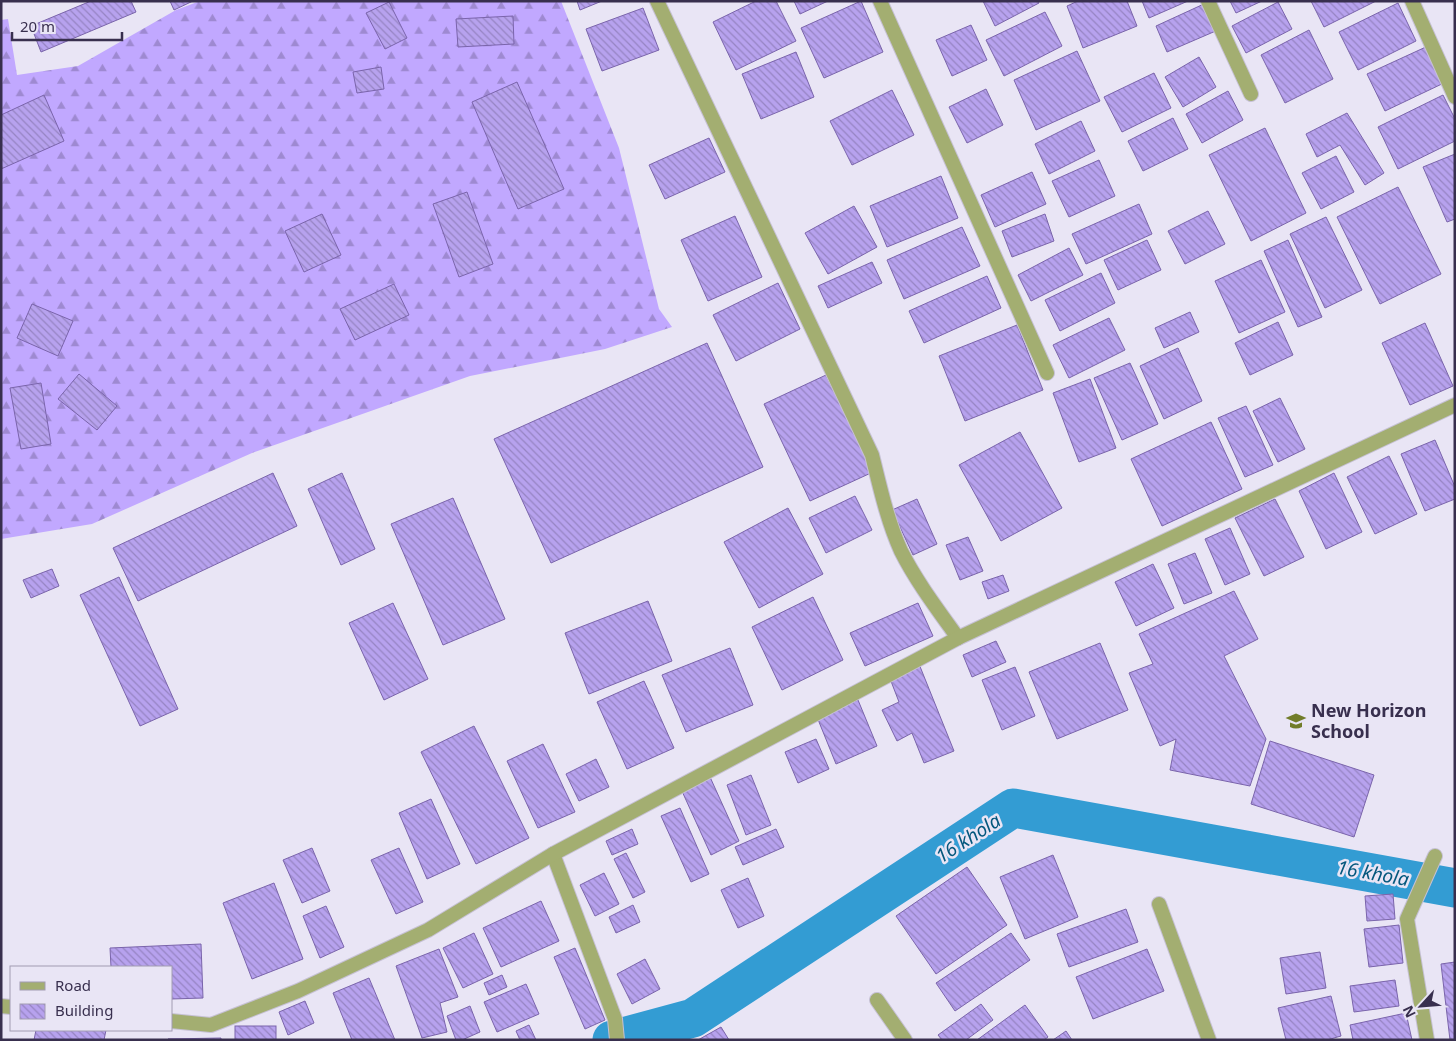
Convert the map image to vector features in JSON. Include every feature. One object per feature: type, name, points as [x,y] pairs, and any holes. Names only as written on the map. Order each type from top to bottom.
[{"type":"street","points":[[657,1],[872,455],[890,523],[902,552],[930,598],[958,638]]},
{"type":"street","points":[[880,1],[1046,373]]},
{"type":"street","points":[[1208,1],[1251,94]]},
{"type":"street","points":[[1412,1],[1455,97]]},
{"type":"street","points":[[172,1022],[210,1025],[298,991],[428,930],[553,854],[958,638],[1455,405]]},
{"type":"street","points":[[553,854],[615,1019],[617,1040]]},
{"type":"street","points":[[1428,1040],[1406,919],[1435,856]]},
{"type":"street","points":[[1159,904],[1209,1040]]},
{"type":"street","points":[[877,1000],[905,1040]]},
{"type":"green space","points":[[200,1],[561,1],[619,148],[659,309],[672,327],[605,349],[470,376],[252,453],[92,524],[1,539],[1,20],[8,19],[17,75],[78,66],[176,10]]},
{"type":"building","points":[[91,1],[131,1],[136,12],[41,52],[31,26]]},
{"type":"building","points":[[170,1],[193,1],[174,10]]},
{"type":"building","points":[[577,1],[602,1],[580,10]]},
{"type":"building","points":[[756,1],[776,1],[796,41],[736,70],[713,22]]},
{"type":"building","points":[[794,1],[828,1],[800,14]]},
{"type":"building","points":[[861,1],[883,52],[824,78],[801,28]]},
{"type":"building","points":[[983,1],[1038,1],[1039,3],[995,26]]},
{"type":"building","points":[[1078,1],[1127,1],[1137,26],[1083,48],[1067,6]]},
{"type":"building","points":[[1142,1],[1188,1],[1149,18]]},
{"type":"building","points":[[1230,1],[1262,1],[1236,13]]},
{"type":"building","points":[[1311,1],[1376,1],[1324,27]]},
{"type":"building","points":[[389,2],[407,38],[385,49],[366,13]]},
{"type":"building","points":[[1278,2],[1292,29],[1246,53],[1232,26]]},
{"type":"building","points":[[1206,3],[1218,30],[1167,52],[1156,26]]},
{"type":"building","points":[[1398,3],[1416,41],[1358,70],[1339,32]]},
{"type":"building","points":[[643,8],[659,50],[602,71],[586,29]]},
{"type":"building","points":[[1045,12],[1062,46],[1004,76],[986,40]]},
{"type":"building","points":[[513,16],[514,44],[458,47],[456,19]]},
{"type":"building","points":[[971,25],[987,60],[952,76],[936,40]]},
{"type":"building","points":[[1309,30],[1333,79],[1285,103],[1261,55]]},
{"type":"building","points":[[1428,46],[1446,82],[1385,111],[1367,74]]},
{"type":"building","points":[[1077,51],[1100,101],[1036,130],[1014,80]]},
{"type":"building","points":[[796,52],[814,97],[761,119],[742,74]]},
{"type":"building","points":[[1199,57],[1216,87],[1183,107],[1165,77]]},
{"type":"building","points":[[381,67],[384,89],[357,93],[353,72]]},
{"type":"building","points":[[1154,73],[1171,108],[1122,132],[1104,97]]},
{"type":"building","points":[[517,82],[564,189],[518,209],[472,102]]},
{"type":"building","points":[[986,89],[1003,125],[967,143],[949,107]]},
{"type":"building","points":[[892,90],[914,135],[852,165],[830,121]]},
{"type":"building","points":[[1228,91],[1243,120],[1202,143],[1186,114]]},
{"type":"building","points":[[44,95],[64,141],[1,169],[1,115]]},
{"type":"building","points":[[1443,95],[1455,119],[1455,141],[1398,169],[1378,127]]},
{"type":"building","points":[[1347,113],[1384,173],[1365,185],[1340,145],[1317,157],[1306,134]]},
{"type":"building","points":[[1173,118],[1188,149],[1143,171],[1128,141]]},
{"type":"building","points":[[1081,121],[1095,151],[1049,174],[1035,144]]},
{"type":"building","points":[[1265,128],[1306,213],[1251,241],[1209,155]]},
{"type":"building","points":[[709,138],[725,172],[665,199],[649,165]]},
{"type":"building","points":[[1455,154],[1455,219],[1447,222],[1423,167]]},
{"type":"building","points":[[1336,156],[1354,192],[1321,209],[1302,173]]},
{"type":"building","points":[[1099,160],[1115,196],[1069,217],[1052,181]]},
{"type":"building","points":[[1032,172],[1046,204],[995,227],[981,195]]},
{"type":"building","points":[[941,176],[958,218],[887,247],[870,206]]},
{"type":"building","points":[[1398,187],[1441,274],[1380,304],[1337,217]]},
{"type":"building","points":[[467,192],[493,264],[459,277],[433,204]]},
{"type":"building","points":[[1139,204],[1152,234],[1086,264],[1072,234]]},
{"type":"building","points":[[854,206],[877,247],[828,274],[805,233]]},
{"type":"building","points":[[1208,211],[1225,244],[1185,264],[1168,231]]},
{"type":"building","points":[[322,214],[341,255],[304,272],[285,231]]},
{"type":"building","points":[[1045,214],[1054,241],[1012,257],[1002,231]]},
{"type":"building","points":[[735,216],[762,277],[708,301],[681,240]]},
{"type":"building","points":[[1326,217],[1362,290],[1325,308],[1290,234]]},
{"type":"building","points":[[962,227],[980,266],[904,299],[887,260]]},
{"type":"building","points":[[1147,240],[1161,270],[1118,290],[1104,260]]},
{"type":"building","points":[[1288,240],[1322,317],[1298,327],[1264,251]]},
{"type":"building","points":[[1069,248],[1083,275],[1031,301],[1018,275]]},
{"type":"building","points":[[1261,260],[1285,312],[1239,333],[1215,281]]},
{"type":"building","points":[[872,262],[882,283],[828,308],[818,286]]},
{"type":"building","points":[[1101,273],[1115,303],[1060,331],[1045,300]]},
{"type":"building","points":[[987,276],[1001,308],[924,343],[909,311]]},
{"type":"building","points":[[778,283],[800,329],[736,361],[713,315]]},
{"type":"building","points":[[394,284],[409,315],[355,340],[340,309]]},
{"type":"building","points":[[32,304],[73,321],[58,356],[17,338]]},
{"type":"building","points":[[1190,312],[1199,332],[1164,348],[1155,328]]},
{"type":"building","points":[[1109,318],[1125,350],[1069,378],[1053,345]]},
{"type":"building","points":[[1278,322],[1293,355],[1250,375],[1235,343]]},
{"type":"building","points":[[1425,323],[1453,386],[1410,405],[1382,343]]},
{"type":"building","points":[[1017,325],[1043,390],[965,421],[939,356]]},
{"type":"building","points":[[707,343],[763,467],[551,563],[494,439]]},
{"type":"building","points":[[1178,348],[1202,401],[1164,419],[1140,366]]},
{"type":"building","points":[[1130,363],[1158,424],[1122,440],[1094,378]]},
{"type":"building","points":[[79,374],[117,406],[97,430],[58,399]]},
{"type":"building","points":[[826,375],[873,472],[810,501],[764,404]]},
{"type":"building","points":[[1090,379],[1116,448],[1079,462],[1053,393]]},
{"type":"building","points":[[41,383],[51,444],[21,449],[10,388]]},
{"type":"building","points":[[1280,398],[1305,449],[1278,462],[1253,411]]},
{"type":"building","points":[[1246,406],[1273,465],[1245,477],[1218,418]]},
{"type":"building","points":[[1211,422],[1242,489],[1162,526],[1131,459]]},
{"type":"building","points":[[1020,432],[1062,508],[1001,541],[959,465]]},
{"type":"building","points":[[1435,440],[1455,487],[1455,499],[1425,511],[1401,454]]},
{"type":"building","points":[[1389,456],[1417,514],[1375,534],[1347,477]]},
{"type":"building","points":[[273,473],[297,526],[138,601],[113,548]]},
{"type":"building","points":[[342,473],[375,549],[341,565],[308,489]]},
{"type":"building","points":[[1334,473],[1362,532],[1326,549],[1299,491]]},
{"type":"building","points":[[855,496],[872,530],[826,553],[809,518]]},
{"type":"building","points":[[453,498],[505,619],[443,645],[391,524]]},
{"type":"building","points":[[917,499],[937,544],[913,555],[892,510]]},
{"type":"building","points":[[1275,499],[1304,557],[1264,576],[1235,518]]},
{"type":"building","points":[[788,508],[823,574],[759,608],[724,542]]},
{"type":"building","points":[[1230,528],[1250,574],[1225,585],[1205,539]]},
{"type":"building","points":[[968,537],[983,571],[960,580],[946,545]]},
{"type":"building","points":[[1195,553],[1212,593],[1184,604],[1168,564]]},
{"type":"building","points":[[1153,564],[1174,608],[1136,626],[1115,582]]},
{"type":"building","points":[[52,569],[59,586],[31,598],[23,580]]},
{"type":"building","points":[[1003,575],[1009,591],[988,599],[982,582]]},
{"type":"building","points":[[119,577],[178,709],[140,726],[80,595]]},
{"type":"building","points":[[1234,591],[1258,639],[1224,656],[1266,739],[1250,786],[1170,770],[1176,739],[1160,746],[1129,673],[1153,664],[1139,634]]},
{"type":"building","points":[[813,597],[843,660],[782,690],[752,627]]},
{"type":"building","points":[[648,601],[672,661],[589,694],[565,633]]},
{"type":"building","points":[[393,603],[428,679],[384,700],[349,623]]},
{"type":"building","points":[[918,603],[933,636],[865,666],[850,633]]},
{"type":"building","points":[[996,641],[1006,662],[972,677],[963,655]]},
{"type":"building","points":[[1100,643],[1128,710],[1057,739],[1029,672]]},
{"type":"building","points":[[730,648],[753,705],[686,732],[662,675]]},
{"type":"building","points":[[919,664],[954,751],[924,763],[912,733],[897,741],[882,710],[899,702],[889,676]]},
{"type":"building","points":[[1015,667],[1035,716],[1002,730],[982,680]]},
{"type":"building","points":[[644,681],[674,748],[627,769],[597,702]]},
{"type":"building","points":[[858,700],[877,746],[836,764],[817,717]]},
{"type":"building","points":[[474,726],[529,838],[476,864],[421,752]]},
{"type":"building","points":[[816,739],[829,769],[798,783],[785,752]]},
{"type":"building","points":[[1270,741],[1374,775],[1354,837],[1251,804]]},
{"type":"building","points":[[543,744],[575,812],[538,828],[507,761]]},
{"type":"building","points":[[596,759],[609,787],[579,801],[566,774]]},
{"type":"building","points":[[751,775],[771,825],[746,835],[727,785]]},
{"type":"building","points":[[710,777],[739,841],[711,855],[681,789]]},
{"type":"building","points":[[431,799],[460,864],[427,879],[399,813]]},
{"type":"building","points":[[680,808],[709,874],[691,882],[661,816]]},
{"type":"building","points":[[632,829],[638,844],[612,855],[606,841]]},
{"type":"building","points":[[776,829],[784,847],[743,865],[735,847]]},
{"type":"building","points":[[312,848],[330,891],[302,903],[283,860]]},
{"type":"building","points":[[399,848],[423,902],[396,914],[371,860]]},
{"type":"building","points":[[626,853],[645,892],[633,898],[614,859]]},
{"type":"building","points":[[1053,855],[1078,917],[1025,939],[1000,877]]},
{"type":"building","points":[[967,867],[1007,925],[936,974],[896,916]]},
{"type":"building","points":[[604,873],[619,904],[595,916],[580,885]]},
{"type":"building","points":[[748,878],[764,916],[738,928],[721,890]]},
{"type":"building","points":[[274,883],[303,959],[252,979],[223,903]]},
{"type":"building","points":[[1393,894],[1395,919],[1367,921],[1365,896]]},
{"type":"building","points":[[541,901],[559,941],[501,967],[483,928]]},
{"type":"building","points":[[633,905],[640,922],[616,933],[609,917]]},
{"type":"building","points":[[326,906],[344,947],[320,958],[303,916]]},
{"type":"building","points":[[1126,909],[1138,942],[1069,967],[1057,934]]},
{"type":"building","points":[[1399,925],[1403,963],[1369,967],[1364,929]]},
{"type":"building","points":[[474,933],[493,974],[463,988],[443,948]]},
{"type":"building","points":[[1011,933],[1030,960],[955,1011],[936,983]]},
{"type":"building","points":[[201,944],[203,998],[172,999],[172,966],[111,966],[110,948]]},
{"type":"building","points":[[575,948],[605,1020],[585,1029],[554,957]]},
{"type":"building","points":[[439,949],[458,997],[440,1003],[447,1032],[422,1038],[396,966]]},
{"type":"building","points":[[1147,949],[1164,991],[1093,1019],[1076,977]]},
{"type":"building","points":[[1320,952],[1326,988],[1286,994],[1280,958]]},
{"type":"building","points":[[645,959],[660,989],[632,1004],[617,974]]},
{"type":"building","points":[[1455,962],[1455,1040],[1450,1040],[1441,964]]},
{"type":"building","points":[[502,975],[507,987],[489,995],[484,983]]},
{"type":"building","points":[[369,978],[395,1040],[352,1040],[333,993]]},
{"type":"building","points":[[1395,980],[1399,1006],[1354,1012],[1350,986]]},
{"type":"building","points":[[526,984],[539,1014],[497,1032],[484,1002]]},
{"type":"building","points":[[1331,996],[1341,1036],[1327,1040],[1286,1040],[1278,1008]]},
{"type":"building","points":[[305,1001],[314,1023],[288,1035],[279,1012]]},
{"type":"building","points":[[981,1004],[993,1020],[966,1040],[942,1040],[938,1035]]},
{"type":"building","points":[[1025,1005],[1048,1037],[1044,1040],[977,1040]]},
{"type":"building","points":[[470,1006],[480,1032],[462,1040],[456,1040],[447,1016]]},
{"type":"building","points":[[1406,1013],[1412,1040],[1353,1040],[1350,1025]]},
{"type":"building","points":[[529,1025],[536,1040],[520,1040],[516,1031]]},
{"type":"building","points":[[235,1026],[276,1026],[276,1040],[235,1040]]},
{"type":"building","points":[[721,1027],[729,1040],[698,1040]]},
{"type":"building","points":[[36,1031],[106,1031],[104,1040],[34,1040]]},
{"type":"building","points":[[1066,1031],[1072,1040],[1053,1040]]},
{"type":"building","points":[[221,1038],[221,1040],[168,1039]]},
{"type":"waterway","name":"16 khola","points":[[612,1040],[693,1018],[1013,808],[1455,888]]},
{"type":"place","name":"New Horizon School","points":[[1296,721]]}]
